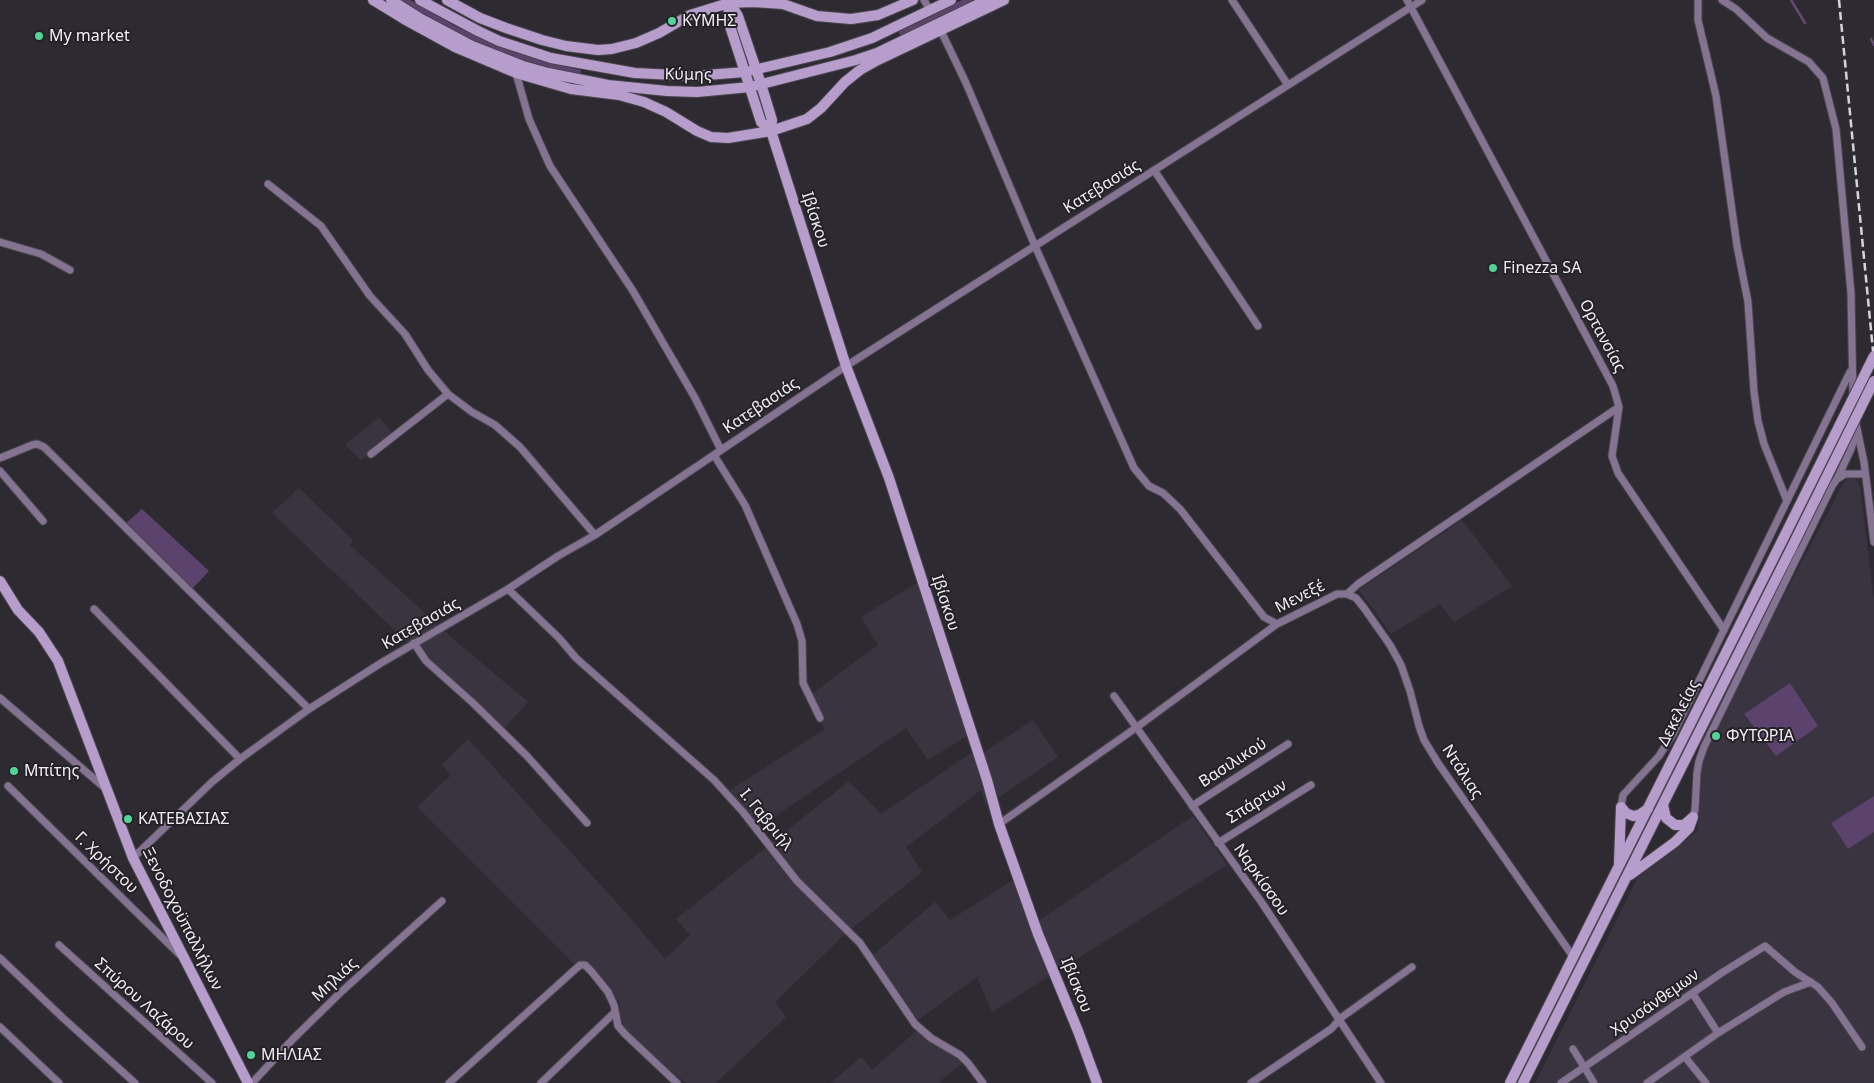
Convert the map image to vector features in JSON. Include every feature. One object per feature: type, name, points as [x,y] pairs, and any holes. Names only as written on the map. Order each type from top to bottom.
[{"type":"street","points":[[373,0],[457,48],[516,73],[571,89],[619,95],[644,102],[666,112],[697,131],[711,137],[728,138],[770,131],[807,119],[860,70],[1004,0]]},
{"type":"street","name":"Κύμης","points":[[391,0],[472,46],[523,66],[608,85],[697,92],[750,87],[833,67],[877,52],[987,0]]},
{"type":"street","name":"Κύμης","points":[[420,0],[478,31],[527,51],[551,58],[608,70],[694,76],[756,70],[852,45],[872,38],[951,0]]},
{"type":"street","points":[[447,0],[480,18],[542,40],[598,50],[636,44],[690,15],[728,2],[783,4],[817,16],[851,19],[878,15],[913,0]]},
{"type":"street","points":[[924,0],[930,10]]},
{"type":"street","points":[[1232,0],[1288,85]]},
{"type":"street","name":"Ορτανσίας","points":[[1407,0],[1613,386],[1619,407],[1612,456],[1618,473],[1724,630]]},
{"type":"street","name":"Κατεβασιάς","points":[[134,858],[212,782],[308,709],[595,535],[846,366],[1422,0]]},
{"type":"street","points":[[1698,0],[1698,20],[1716,96],[1737,246],[1748,302],[1754,392],[1758,421],[1764,444],[1787,501]]},
{"type":"street","points":[[1722,0],[1736,9],[1767,38],[1810,62],[1823,78],[1836,128],[1851,293],[1853,410],[1865,474],[1874,542]]},
{"type":"street","name":"Ιβίσκου","points":[[728,2],[738,16],[761,84],[772,120],[770,131]]},
{"type":"street","name":"Ιβίσκου","points":[[728,2],[728,20],[761,122],[770,131],[846,366],[889,478],[987,780],[999,824],[1038,934],[1097,1083]]},
{"type":"street","points":[[941,31],[966,83],[1035,246],[1134,468],[1149,486],[1163,494],[1180,509],[1264,617],[1276,624]]},
{"type":"street","points":[[516,73],[529,119],[550,166],[633,291],[695,398],[722,450]]},
{"type":"street","points":[[1154,170],[1258,326]]},
{"type":"street","points":[[268,184],[322,226],[370,296],[405,334],[428,370],[448,394],[472,412],[496,425],[520,447],[595,535]]},
{"type":"street","points":[[0,242],[41,254],[70,270]]},
{"type":"street","name":"Δεκελείας","points":[[1510,1083],[1874,356]]},
{"type":"street","points":[[1619,867],[1623,795],[1659,756],[1670,740],[1852,369]]},
{"type":"street","name":"Δεκελείας","points":[[1522,1083],[1874,381]]},
{"type":"street","points":[[371,454],[448,394]]},
{"type":"street","name":"Μενεξέ","points":[[999,824],[1137,727],[1276,624],[1337,594],[1347,594],[1366,578],[1619,407]]},
{"type":"street","points":[[1625,880],[1638,868],[1675,842],[1689,828],[1695,810],[1697,773],[1704,747],[1837,479],[1851,449],[1857,428]]},
{"type":"street","points":[[0,458],[32,445],[37,444],[44,447],[308,709]]},
{"type":"street","points":[[714,455],[745,505],[797,624],[802,641],[803,683],[820,718]]},
{"type":"street","points":[[0,471],[44,521]]},
{"type":"street","points":[[1837,479],[1845,474],[1865,474]]},
{"type":"street","name":"Ξενοδοχοϋπαλλήλων","points":[[0,581],[18,610],[39,632],[58,661],[134,858],[250,1083]]},
{"type":"street","name":"Ι. Γαβριήλ","points":[[508,589],[559,638],[576,658],[714,780],[743,812],[797,881],[860,943],[915,1024],[931,1038],[960,1055],[968,1062],[983,1083]]},
{"type":"street","name":"Ντάλιας","points":[[1347,594],[1356,598],[1364,608],[1386,638],[1401,665],[1410,691],[1418,726],[1438,763],[1574,958]]},
{"type":"street","points":[[94,608],[240,759]]},
{"type":"street","points":[[414,643],[426,661],[473,703],[527,756],[587,823]]},
{"type":"street","name":"Ναρκίσσου","points":[[1114,696],[1262,903],[1381,1083]]},
{"type":"street","points":[[0,698],[109,792]]},
{"type":"street","name":"Βασιλικού","points":[[1192,806],[1288,744]]},
{"type":"street","name":"Σπάρτων","points":[[1218,843],[1311,785]]},
{"type":"street","name":"Γ. Χρήστου","points":[[8,786],[185,959]]},
{"type":"street","points":[[1663,805],[1666,818],[1675,825],[1684,825],[1693,817]]},
{"type":"street","points":[[1621,807],[1632,816],[1639,815],[1649,808]]},
{"type":"street","name":"Μηλιάς","points":[[250,1083],[341,992],[442,901]]},
{"type":"street","name":"Σπύρου Λαζάρου","points":[[59,945],[212,1083]]},
{"type":"street","name":"Χρυσάνθεμων","points":[[1562,1083],[1765,946],[1795,972],[1811,982]]},
{"type":"street","points":[[0,958],[135,1083]]},
{"type":"street","points":[[448,1083],[580,965],[585,965],[591,971],[612,999],[618,1026],[677,1083]]},
{"type":"street","points":[[1251,1083],[1331,1029],[1412,967]]},
{"type":"street","points":[[1647,1083],[1718,1033],[1784,992],[1811,982],[1818,986],[1832,1003],[1862,1047]]},
{"type":"street","points":[[1693,994],[1718,1033]]},
{"type":"street","points":[[541,1083],[615,1012]]},
{"type":"street","points":[[0,1027],[59,1083]]},
{"type":"street","points":[[1572,1049],[1594,1083]]},
{"type":"street","points":[[1685,1057],[1706,1083]]},
{"type":"shaded area","points":[[399,0],[410,0],[457,27],[499,46],[551,63],[581,70],[580,75],[549,68],[496,51],[453,31]]},
{"type":"shaded area","points":[[962,0],[975,0],[901,36],[898,31]]},
{"type":"shaded area","points":[[379,417],[393,434],[361,460],[345,445]]},
{"type":"shaded area","points":[[1848,479],[1855,479],[1860,485],[1874,601],[1874,796],[1831,823],[1848,849],[1874,832],[1874,1083],[1535,1083],[1638,877],[1698,831],[1703,750],[1844,482]]},
{"type":"shaded area","points":[[299,488],[353,540],[350,545],[451,637],[528,702],[501,732],[428,660],[415,639],[408,643],[272,513]]},
{"type":"shaded area","points":[[142,509],[209,571],[192,589],[124,525]]},
{"type":"shaded area","points":[[1462,520],[1512,586],[1454,622],[1440,604],[1391,634],[1359,590]]},
{"type":"shaded area","points":[[917,583],[967,736],[928,760],[906,728],[759,827],[727,792],[825,729],[806,698],[878,645],[861,617]]},
{"type":"shaded area","points":[[1790,683],[1818,726],[1776,756],[1744,714]]},
{"type":"shaded area","points":[[1033,720],[1058,757],[986,806],[981,790],[906,847],[922,872],[845,934],[775,1002],[786,1017],[716,1083],[686,1083],[642,1047],[621,1024],[619,1001],[586,963],[574,964],[417,807],[451,775],[442,765],[468,739],[627,914],[665,959],[690,935],[676,919],[849,781],[881,814],[971,753],[974,759]]},
{"type":"shaded area","points":[[1874,796],[1874,832],[1848,849],[1831,823]]},
{"type":"shaded area","points":[[1193,816],[1227,865],[992,1012],[977,977],[918,1020],[872,956],[935,902],[950,920],[1013,880],[1031,926]]},
{"type":"shaded area","points":[[922,1026],[932,1035],[954,1046],[967,1059],[938,1083],[831,1083],[861,1057],[872,1070]]},
{"type":"waterway","points":[[1791,0],[1805,23]]},
{"type":"waterway","points":[[1871,39],[1874,45]]},
{"type":"railway","points":[[1839,0],[1874,361]]},
{"type":"place","name":"ΚΥΜΗΣ","points":[[672,21]]},
{"type":"place","name":"My market","points":[[39,36]]},
{"type":"place","name":"Finezza SA","points":[[1493,268]]},
{"type":"place","name":"ΦΥΤΩΡΙΑ","points":[[1716,736]]},
{"type":"place","name":"Μπίτης","points":[[14,771]]},
{"type":"place","name":"ΚΑΤΕΒΑΣΙΑΣ","points":[[128,819]]},
{"type":"place","name":"ΜΗΛΙΑΣ","points":[[251,1055]]}]
